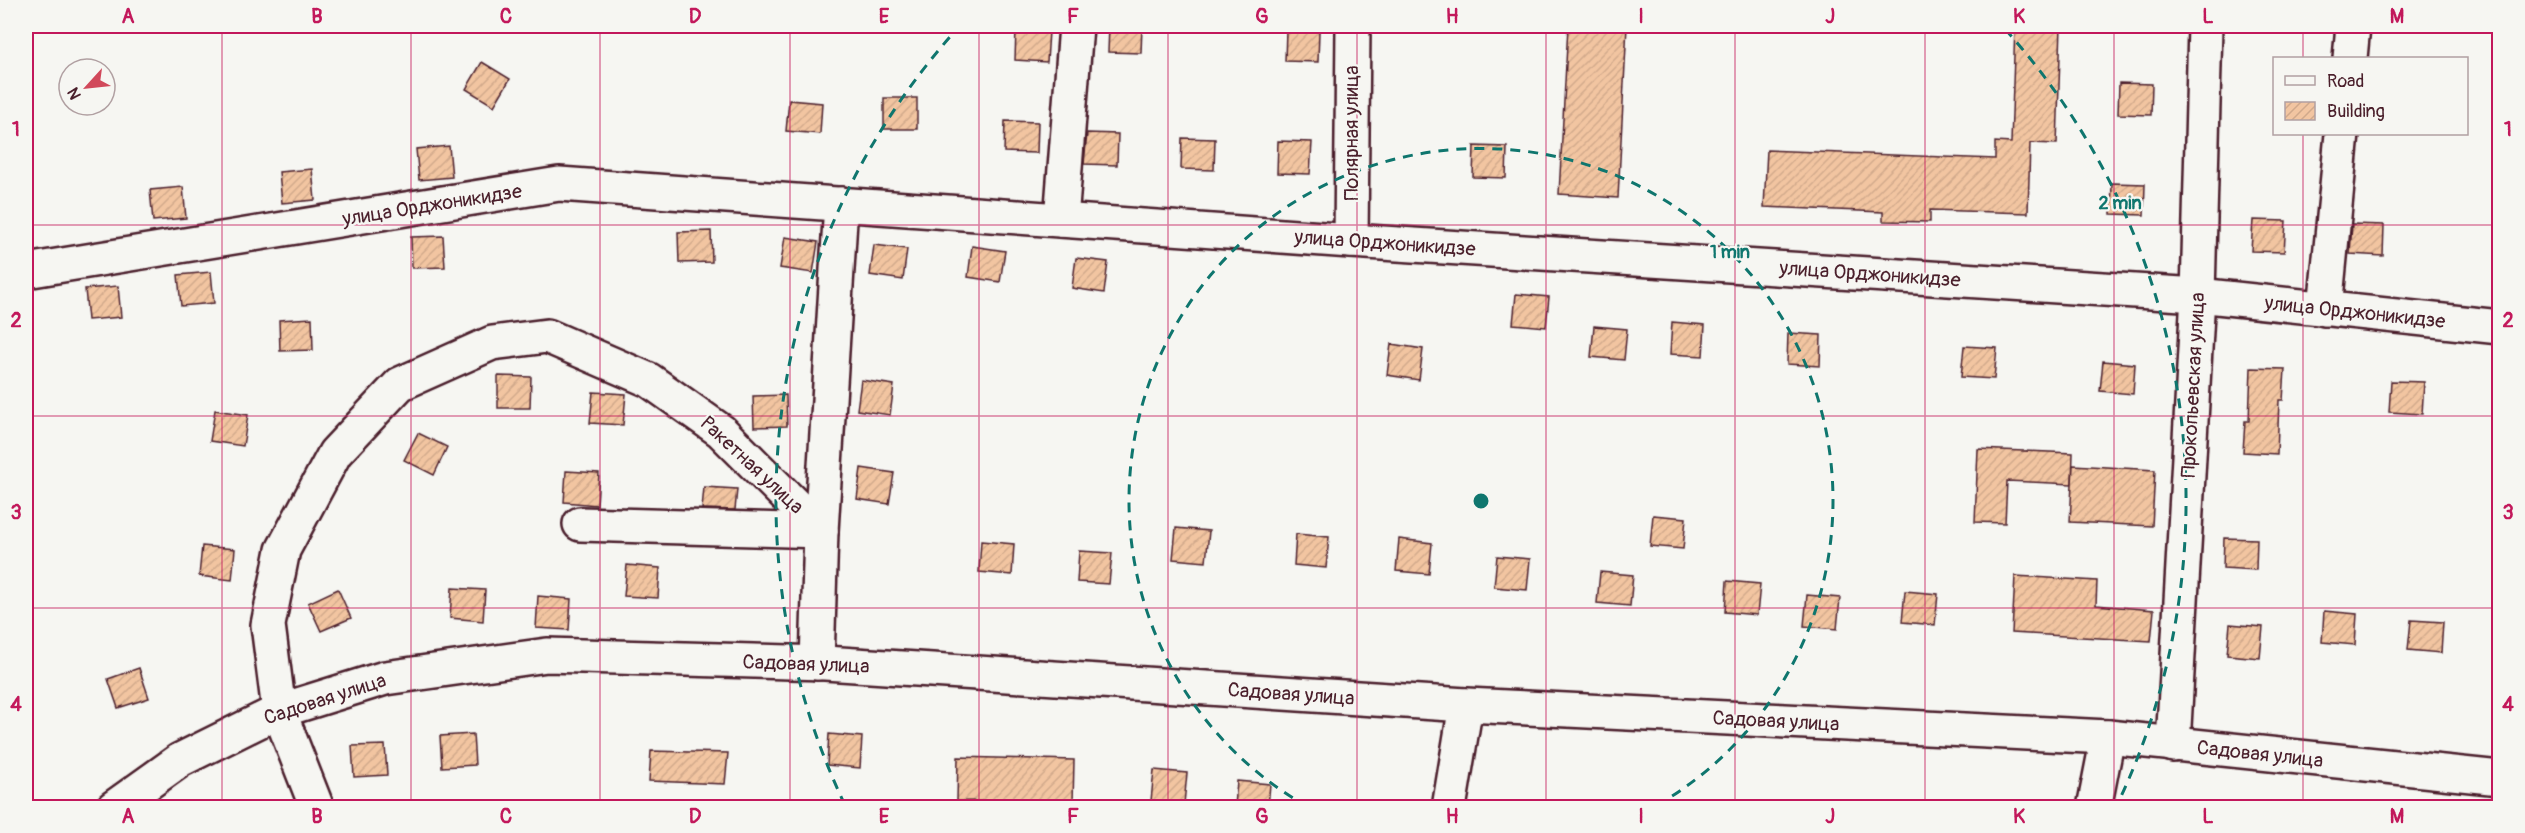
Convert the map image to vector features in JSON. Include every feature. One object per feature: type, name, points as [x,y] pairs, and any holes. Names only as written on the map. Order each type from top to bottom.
[{"type":"street","points":[[1061,220],[1076,26]]},
{"type":"street","name":"Полярная улица","points":[[1350,241],[1353,26]]},
{"type":"street","name":"Прокопьевская улица","points":[[2174,745],[2199,295],[2205,26]]},
{"type":"street","points":[[2350,57],[2353,26]]},
{"type":"street","points":[[2325,309],[2342,135]]},
{"type":"street","name":"улица Орджоникидзе","points":[[26,271],[559,183],[1350,241],[2199,295],[2499,327]]},
{"type":"street","points":[[817,663],[821,531],[841,204]]},
{"type":"street","name":"Ракетная улица","points":[[279,711],[268,625],[283,550],[335,453],[400,384],[492,343],[547,336],[649,381],[721,431],[821,531]]},
{"type":"street","name":"Ракетная улица","points":[[580,524],[821,531]]},
{"type":"street","name":"Садовая улица","points":[[113,807],[180,760],[279,711],[385,678],[547,656],[817,663],[1466,705],[2108,737],[2499,778]]},
{"type":"street","points":[[1449,807],[1466,705]]},
{"type":"street","points":[[279,711],[318,807]]},
{"type":"street","points":[[2094,807],[2108,737]]},
{"type":"building","points":[[1109,26],[1142,26],[1141,53],[1108,52]]},
{"type":"building","points":[[1568,26],[1627,26],[1618,198],[1559,194]]},
{"type":"building","points":[[2015,26],[2061,26],[2057,144],[2030,143],[2028,213],[1930,210],[1930,222],[1883,221],[1883,212],[1764,207],[1767,150],[1995,159],[1995,142],[2011,143]]},
{"type":"building","points":[[1016,29],[1049,31],[1047,62],[1015,60]]},
{"type":"building","points":[[1286,30],[1319,31],[1318,62],[1285,61]]},
{"type":"building","points":[[482,62],[510,79],[494,106],[466,89]]},
{"type":"building","points":[[2119,83],[2152,84],[2151,115],[2118,114]]},
{"type":"building","points":[[884,98],[917,98],[917,129],[884,129]]},
{"type":"building","points":[[789,100],[822,103],[820,134],[786,131]]},
{"type":"building","points":[[1005,121],[1038,122],[1037,153],[1004,152]]},
{"type":"building","points":[[1087,133],[1118,134],[1117,165],[1084,164]]},
{"type":"building","points":[[1182,138],[1215,139],[1214,170],[1181,169]]},
{"type":"building","points":[[1278,141],[1312,142],[1310,174],[1277,173]]},
{"type":"building","points":[[449,146],[452,177],[419,180],[416,149]]},
{"type":"building","points":[[1474,146],[1507,147],[1506,178],[1473,177]]},
{"type":"building","points":[[312,169],[315,200],[282,203],[279,172]]},
{"type":"building","points":[[2112,183],[2145,184],[2144,215],[2111,214]]},
{"type":"building","points":[[183,187],[186,218],[153,221],[150,190]]},
{"type":"building","points":[[2253,220],[2286,221],[2284,252],[2251,251]]},
{"type":"building","points":[[2352,224],[2384,225],[2383,256],[2350,254]]},
{"type":"building","points":[[711,231],[712,262],[679,263],[678,232]]},
{"type":"building","points":[[443,236],[445,267],[412,268],[411,237]]},
{"type":"building","points":[[785,237],[818,242],[813,273],[780,268]]},
{"type":"building","points":[[874,245],[907,249],[903,280],[870,275]]},
{"type":"building","points":[[972,246],[1005,251],[1000,282],[968,277]]},
{"type":"building","points":[[1076,258],[1108,262],[1104,293],[1072,288]]},
{"type":"building","points":[[211,272],[214,303],[181,306],[178,275]]},
{"type":"building","points":[[118,286],[121,317],[88,320],[85,289]]},
{"type":"building","points":[[1516,294],[1549,297],[1546,327],[1513,324]]},
{"type":"building","points":[[312,318],[313,350],[280,351],[279,320]]},
{"type":"building","points":[[1672,322],[1705,325],[1703,356],[1670,354]]},
{"type":"building","points":[[1594,326],[1627,329],[1624,360],[1591,357]]},
{"type":"building","points":[[1788,333],[1821,335],[1820,366],[1787,364]]},
{"type":"building","points":[[1391,344],[1423,349],[1419,380],[1387,375]]},
{"type":"building","points":[[1964,346],[1997,348],[1994,379],[1961,377]]},
{"type":"building","points":[[2103,361],[2135,364],[2133,394],[2100,391]]},
{"type":"building","points":[[2251,368],[2285,369],[2283,400],[2279,400],[2277,454],[2243,452],[2245,421],[2249,421]]},
{"type":"building","points":[[498,376],[531,377],[530,408],[498,408]]},
{"type":"building","points":[[861,380],[894,385],[890,415],[857,410]]},
{"type":"building","points":[[2391,381],[2424,382],[2422,414],[2389,412]]},
{"type":"building","points":[[593,392],[626,394],[623,425],[590,423]]},
{"type":"building","points":[[786,395],[787,426],[754,427],[753,396]]},
{"type":"building","points":[[215,410],[248,415],[243,446],[210,441]]},
{"type":"building","points":[[418,433],[447,447],[434,475],[404,460]]},
{"type":"building","points":[[1978,449],[2073,453],[2072,484],[2007,481],[2005,523],[1975,522]]},
{"type":"building","points":[[2073,465],[2155,470],[2152,526],[2070,522]]},
{"type":"building","points":[[861,468],[894,473],[889,504],[857,499]]},
{"type":"building","points":[[566,471],[599,473],[597,505],[564,502]]},
{"type":"building","points":[[704,487],[737,489],[735,510],[702,509]]},
{"type":"building","points":[[1653,515],[1686,518],[1683,549],[1650,546]]},
{"type":"building","points":[[1176,528],[1209,531],[1206,562],[1173,559]]},
{"type":"building","points":[[1296,534],[1329,537],[1326,568],[1294,565]]},
{"type":"building","points":[[2224,538],[2257,539],[2256,570],[2223,568]]},
{"type":"building","points":[[1399,539],[1432,543],[1429,574],[1396,571]]},
{"type":"building","points":[[981,541],[1014,544],[1012,575],[979,572]]},
{"type":"building","points":[[202,546],[235,549],[232,580],[199,576]]},
{"type":"building","points":[[1079,551],[1112,553],[1109,584],[1077,582]]},
{"type":"building","points":[[1497,556],[1530,559],[1527,590],[1494,587]]},
{"type":"building","points":[[627,565],[660,568],[658,598],[624,596]]},
{"type":"building","points":[[1600,572],[1633,575],[1630,606],[1597,603]]},
{"type":"building","points":[[2015,576],[2097,581],[2096,605],[2154,610],[2151,641],[2012,633]]},
{"type":"building","points":[[1727,581],[1760,584],[1757,615],[1725,612]]},
{"type":"building","points":[[452,588],[485,590],[483,621],[450,618]]},
{"type":"building","points":[[338,589],[351,618],[321,631],[308,603]]},
{"type":"building","points":[[1905,591],[1938,594],[1935,625],[1902,622]]},
{"type":"building","points":[[1807,595],[1840,598],[1837,629],[1804,626]]},
{"type":"building","points":[[538,596],[571,599],[569,630],[536,628]]},
{"type":"building","points":[[2324,611],[2357,614],[2355,645],[2322,642]]},
{"type":"building","points":[[2411,620],[2443,622],[2441,653],[2408,650]]},
{"type":"building","points":[[2230,624],[2263,627],[2260,658],[2227,655]]},
{"type":"building","points":[[139,668],[149,698],[118,708],[108,679]]},
{"type":"building","points":[[473,734],[475,765],[442,767],[440,736]]},
{"type":"building","points":[[829,734],[862,737],[860,768],[827,765]]},
{"type":"building","points":[[385,745],[387,775],[354,777],[352,746]]},
{"type":"building","points":[[651,751],[728,753],[725,784],[649,781]]},
{"type":"building","points":[[958,757],[1074,760],[1073,803],[957,801]]},
{"type":"building","points":[[1154,770],[1187,773],[1184,804],[1151,801]]},
{"type":"building","points":[[1237,781],[1270,784],[1268,807],[1235,807]]}]
